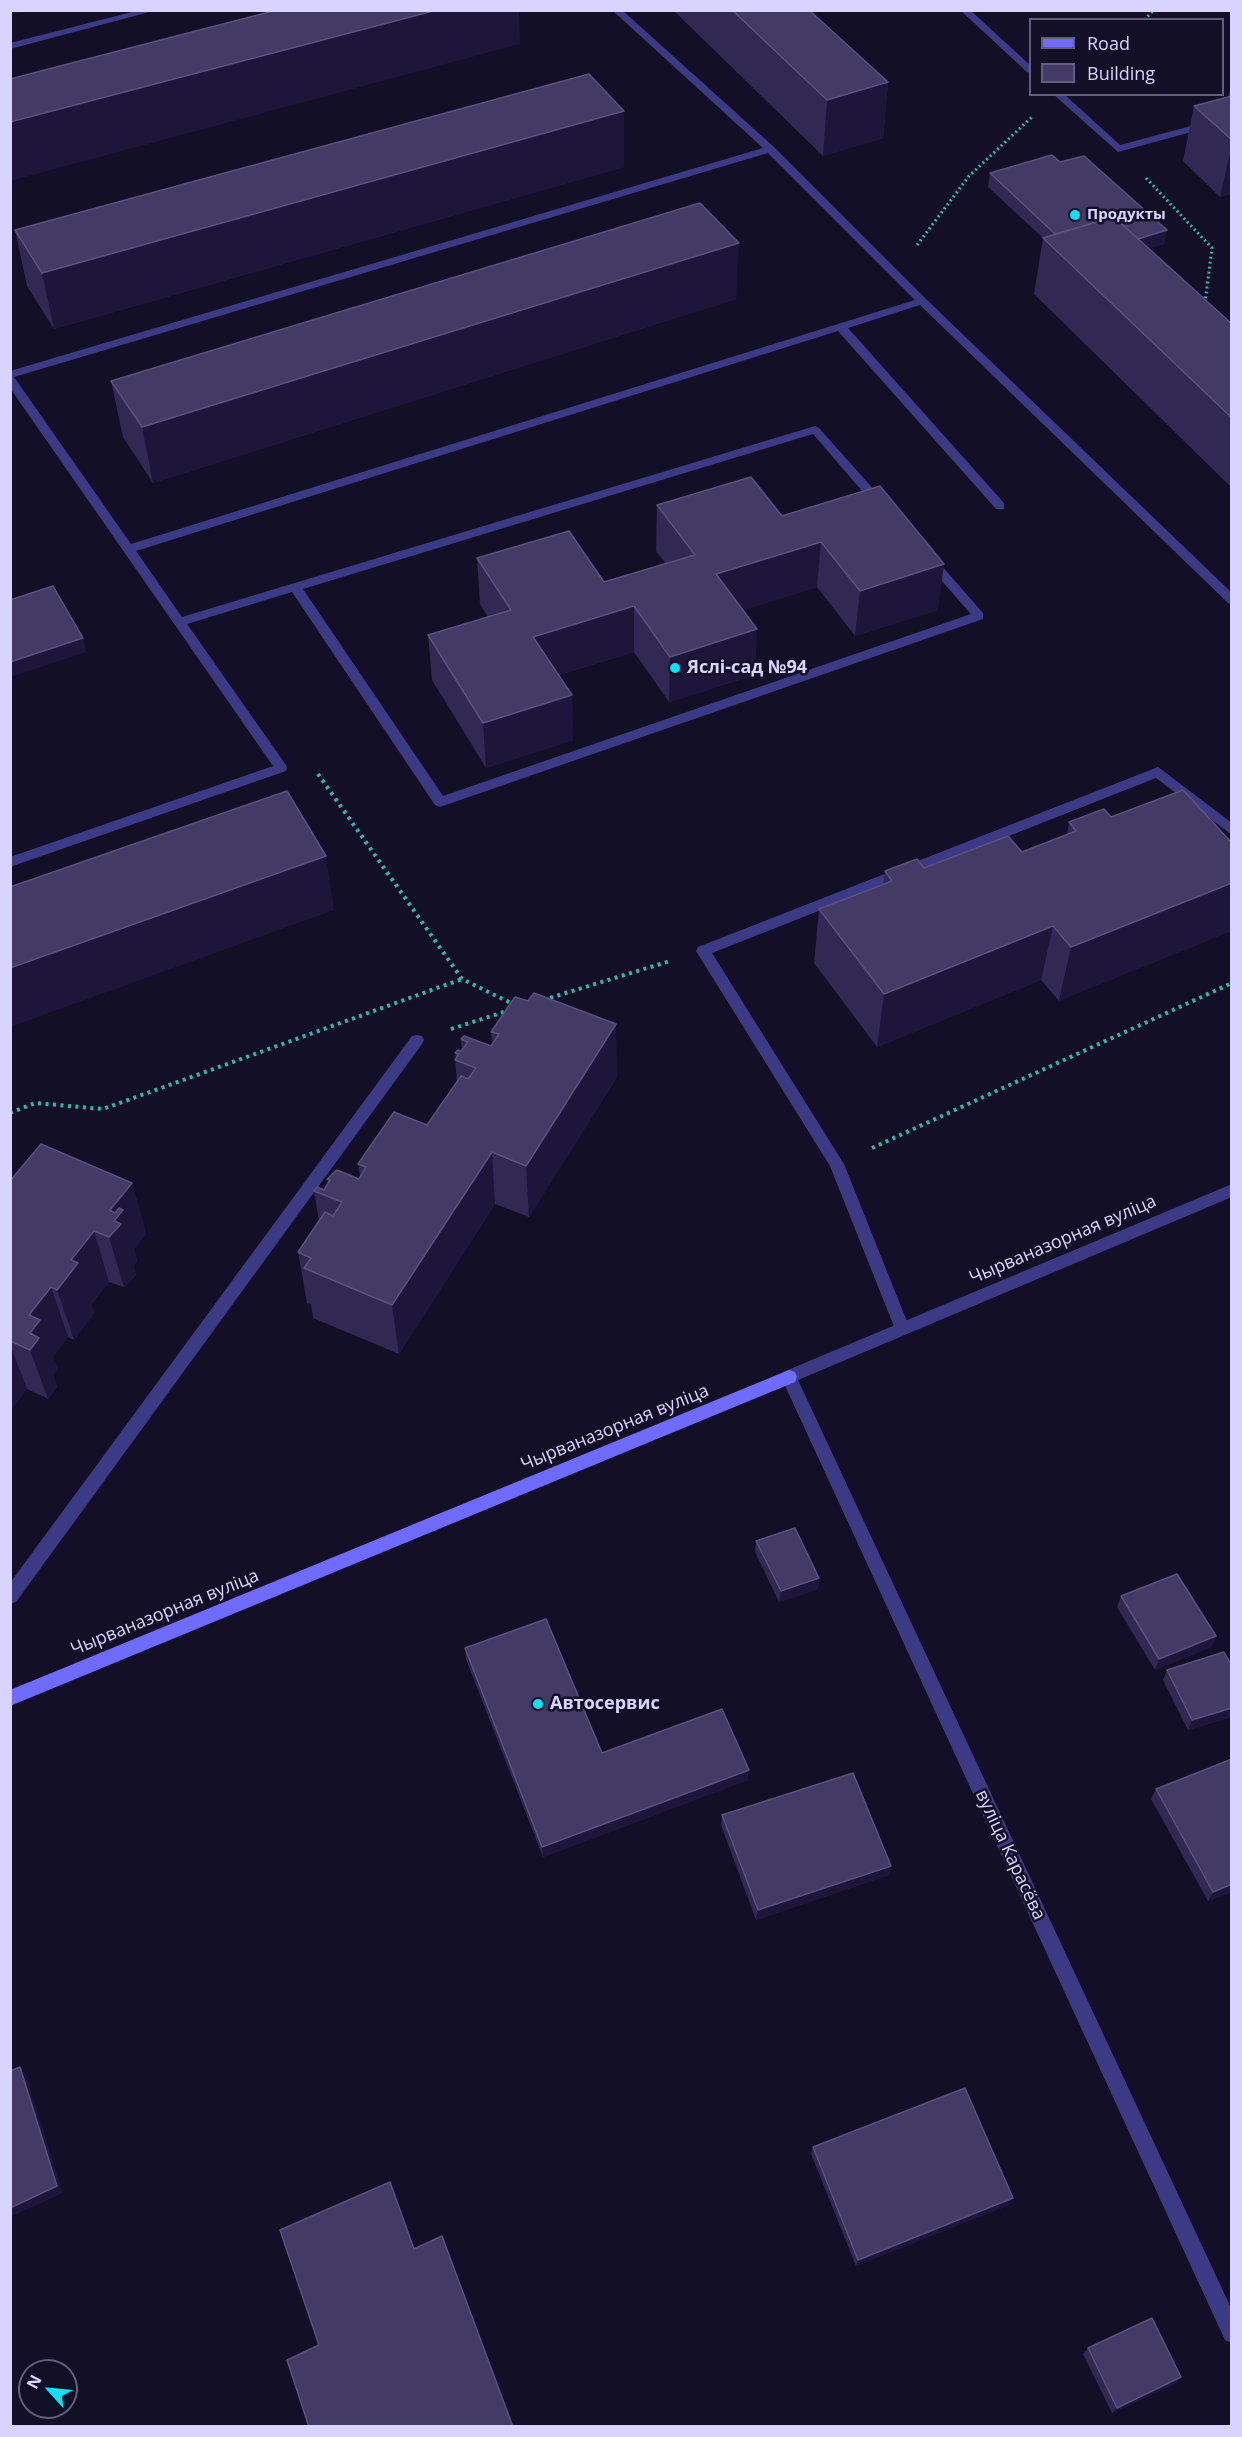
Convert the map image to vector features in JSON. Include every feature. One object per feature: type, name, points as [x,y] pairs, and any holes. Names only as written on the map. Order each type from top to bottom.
[{"type":"street","points":[[10,46],[153,10]]},
{"type":"street","points":[[616,10],[770,149],[895,275],[1232,600]]},
{"type":"street","points":[[964,10],[1029,69]]},
{"type":"street","points":[[1060,96],[1118,149],[1232,118]]},
{"type":"street","points":[[10,862],[281,768],[10,377],[770,149]]},
{"type":"street","points":[[129,549],[922,301]]},
{"type":"street","points":[[841,327],[1000,506]]},
{"type":"street","points":[[180,622],[815,430],[886,510]]},
{"type":"street","points":[[295,587],[440,802],[979,616],[925,554]]},
{"type":"street","points":[[902,1329],[837,1164],[703,951],[1158,772],[1232,830]]},
{"type":"street","points":[[10,1597],[417,1040]]},
{"type":"street","name":"Чырваназорная вуліца","points":[[10,1698],[789,1377],[1232,1190]]},
{"type":"street","name":"вуліца Карасёва","points":[[789,1377],[1232,2333]]},
{"type":"path","points":[[895,275],[969,176],[1039,111]]},
{"type":"path","points":[[1118,149],[1212,248],[1204,306]]},
{"type":"path","points":[[281,768],[308,759],[462,979],[519,1007],[417,1040]]},
{"type":"path","points":[[542,1000],[703,951]]},
{"type":"path","points":[[10,1113],[35,1103],[103,1109],[462,979]]},
{"type":"path","points":[[837,1164],[1232,983]]},
{"type":"building","points":[[277,10],[437,10],[10,122],[10,79]]},
{"type":"building","points":[[732,10],[809,10],[888,82],[827,100]]},
{"type":"building","points":[[589,74],[624,111],[42,273],[15,230]]},
{"type":"building","points":[[1232,96],[1232,140],[1194,106]]},
{"type":"building","points":[[1052,155],[1060,162],[1084,156],[1167,230],[1138,239],[1114,217],[1055,234],[990,173]]},
{"type":"building","points":[[700,203],[739,243],[142,427],[111,381]]},
{"type":"building","points":[[1114,217],[1232,324],[1232,418],[1043,238]]},
{"type":"building","points":[[751,477],[782,516],[880,486],[944,564],[860,591],[821,542],[716,574],[757,629],[670,657],[634,606],[533,637],[572,695],[483,723],[428,635],[511,610],[477,558],[569,531],[604,582],[695,555],[657,505]]},
{"type":"building","points":[[53,586],[83,638],[10,662],[10,600]]},
{"type":"building","points":[[1183,790],[1232,843],[1232,883],[1071,947],[1053,926],[884,994],[819,909],[892,881],[885,871],[917,859],[924,868],[1008,836],[1022,852],[1076,831],[1069,822],[1104,809],[1111,817]]},
{"type":"building","points":[[287,791],[326,856],[10,968],[10,887]]},
{"type":"building","points":[[534,993],[616,1024],[526,1166],[492,1152],[392,1305],[304,1268],[311,1258],[298,1252],[325,1212],[333,1216],[342,1202],[314,1191],[317,1187],[324,1190],[330,1180],[327,1179],[337,1170],[359,1179],[366,1167],[358,1164],[394,1112],[427,1125],[461,1076],[468,1079],[476,1068],[455,1060],[459,1054],[455,1053],[458,1050],[461,1051],[468,1042],[461,1039],[464,1036],[491,1046],[499,1034],[491,1032],[515,997],[528,1001]]},
{"type":"building","points":[[41,1144],[132,1183],[110,1210],[115,1213],[119,1208],[123,1210],[114,1221],[121,1224],[109,1237],[94,1231],[71,1260],[78,1263],[57,1290],[51,1287],[29,1315],[40,1320],[30,1333],[39,1338],[30,1350],[10,1341],[10,1181]]},
{"type":"building","points":[[795,1528],[819,1578],[781,1591],[756,1541]]},
{"type":"building","points":[[1177,1574],[1216,1636],[1159,1659],[1121,1596]]},
{"type":"building","points":[[546,1619],[602,1753],[722,1709],[749,1770],[542,1847],[465,1648]]},
{"type":"building","points":[[1224,1652],[1232,1666],[1232,1708],[1192,1720],[1167,1670]]},
{"type":"building","points":[[1232,1759],[1232,1884],[1213,1892],[1156,1789]]},
{"type":"building","points":[[853,1773],[891,1866],[758,1910],[722,1815]]},
{"type":"building","points":[[20,2067],[57,2186],[10,2208],[10,2071]]},
{"type":"building","points":[[965,2088],[1013,2198],[858,2260],[813,2147]]},
{"type":"building","points":[[390,2182],[414,2249],[442,2236],[513,2427],[309,2427],[287,2360],[319,2345],[280,2230]]},
{"type":"building","points":[[1152,2318],[1181,2377],[1117,2408],[1088,2348]]},
{"type":"place","name":"Продукты","points":[[1075,215]]},
{"type":"place","name":"Яслі-сад №94","points":[[675,668]]},
{"type":"place","name":"Автосервис","points":[[538,1704]]}]
